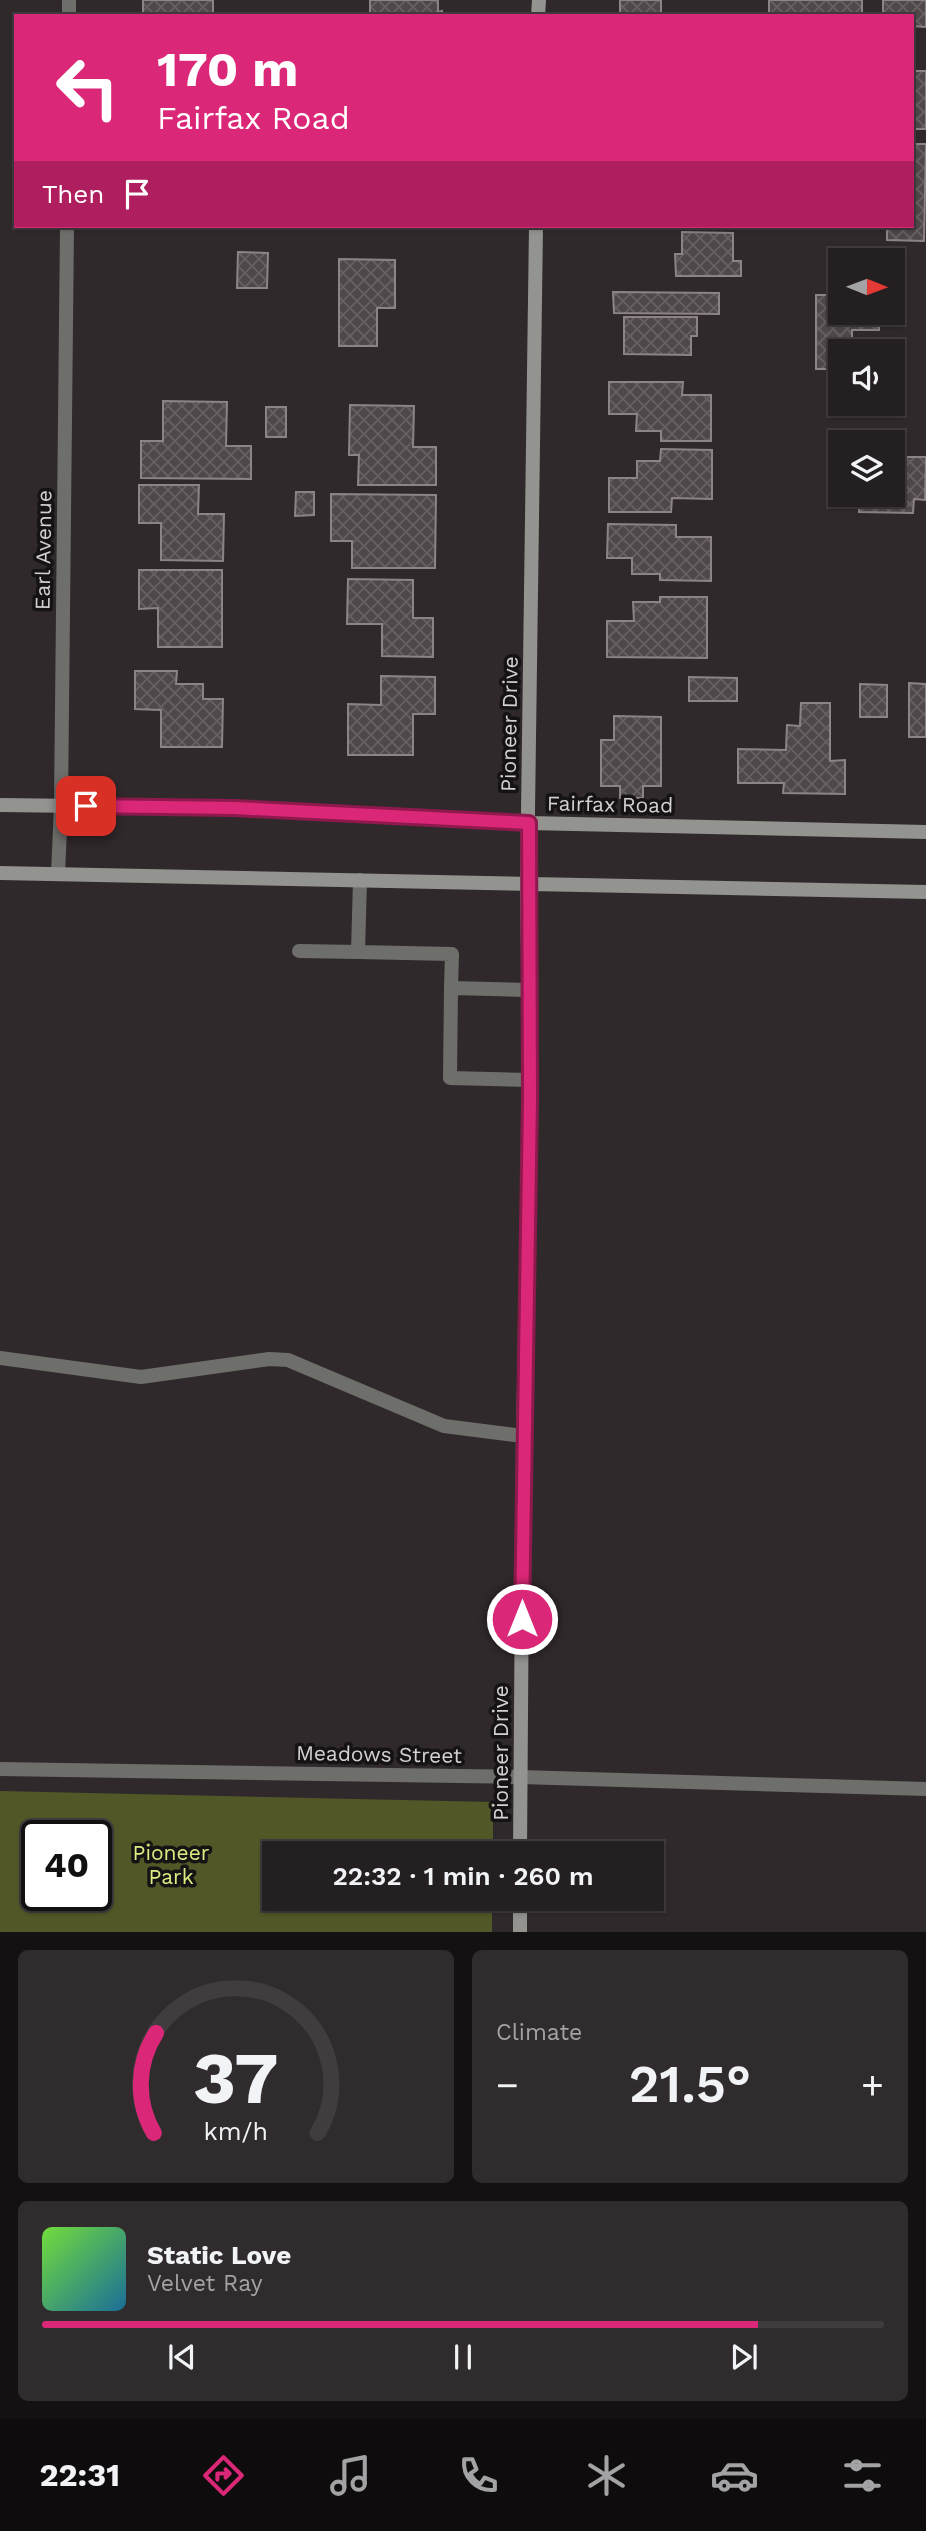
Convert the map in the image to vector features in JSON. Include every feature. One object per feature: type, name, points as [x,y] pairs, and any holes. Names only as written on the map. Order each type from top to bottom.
[{"type":"main road","name":"Pioneer Drive","points":[[520,1841],[523,1436],[530,1080],[527,884],[536,228]]},
{"type":"main road","name":"Fairfax Road","points":[[0,805],[234,808],[529,823],[926,832]]},
{"type":"main road","points":[[0,873],[926,892]]},
{"type":"main road","points":[[520,1911],[520,1932]]},
{"type":"street","name":"Earl Avenue","points":[[58,874],[67,228]]},
{"type":"street","points":[[358,952],[359,880]]},
{"type":"street","points":[[299,951],[452,954],[450,1078],[530,1080]]},
{"type":"street","points":[[451,988],[528,990]]},
{"type":"street","points":[[0,1358],[141,1377],[269,1359],[288,1360],[444,1426],[523,1436]]},
{"type":"street","name":"Meadows Street","points":[[0,1769],[520,1777],[926,1789]]},
{"type":"green space","name":"Pioneer Park","points":[[0,1791],[493,1802],[493,1841],[262,1841],[262,1911],[492,1911],[492,1932],[0,1932]]},
{"type":"building","points":[[143,0],[213,0],[213,14],[143,14]]},
{"type":"building","points":[[370,0],[438,0],[438,12],[442,11],[442,14],[370,14]]},
{"type":"building","points":[[620,0],[661,0],[661,13],[620,13]]},
{"type":"building","points":[[769,0],[862,0],[862,14],[769,14]]},
{"type":"building","points":[[883,0],[926,0],[926,27],[914,26],[914,14],[883,14]]},
{"type":"building","points":[[914,71],[926,71],[926,129],[914,129]]},
{"type":"building","points":[[914,144],[926,144],[924,241],[887,240],[887,228],[914,228]]},
{"type":"building","points":[[682,232],[733,233],[733,261],[741,261],[741,276],[676,276],[675,254],[682,254]]},
{"type":"building","points":[[238,252],[268,253],[267,288],[237,288]]},
{"type":"building","points":[[339,259],[395,260],[395,308],[377,308],[377,346],[339,346]]},
{"type":"building","points":[[613,292],[719,293],[719,314],[614,313]]},
{"type":"building","points":[[816,295],[828,295],[828,326],[879,326],[879,330],[852,330],[852,339],[828,339],[828,369],[816,369]]},
{"type":"building","points":[[624,317],[697,317],[697,336],[691,336],[691,355],[624,354]]},
{"type":"building","points":[[609,382],[683,382],[682,395],[711,395],[711,441],[661,441],[661,431],[636,431],[637,414],[609,414]]},
{"type":"building","points":[[163,401],[227,402],[226,446],[251,446],[251,479],[141,478],[141,441],[163,441]]},
{"type":"building","points":[[350,405],[414,406],[413,447],[436,447],[436,485],[358,485],[359,455],[349,455]]},
{"type":"building","points":[[266,407],[286,407],[286,437],[266,437]]},
{"type":"building","points":[[661,449],[712,450],[712,499],[672,498],[671,512],[609,512],[609,478],[637,478],[637,461],[660,461]]},
{"type":"building","points":[[905,457],[926,457],[925,500],[914,499],[913,513],[859,512],[859,507],[905,507]]},
{"type":"building","points":[[139,485],[199,485],[198,514],[224,514],[223,561],[161,560],[161,523],[139,523]]},
{"type":"building","points":[[296,492],[314,492],[314,515],[295,516]]},
{"type":"building","points":[[331,494],[436,495],[435,568],[352,568],[352,541],[331,541]]},
{"type":"building","points":[[608,524],[676,525],[676,537],[711,537],[711,581],[660,580],[660,574],[632,574],[632,558],[607,558]]},
{"type":"building","points":[[139,570],[222,570],[222,647],[158,647],[158,608],[139,609]]},
{"type":"building","points":[[348,579],[413,580],[413,618],[433,618],[433,657],[382,656],[382,624],[347,624]]},
{"type":"building","points":[[660,597],[707,597],[707,658],[607,657],[607,621],[634,621],[633,602],[660,602]]},
{"type":"building","points":[[135,671],[177,671],[176,684],[203,684],[203,699],[223,699],[222,747],[161,747],[161,710],[135,709]]},
{"type":"building","points":[[381,676],[435,677],[435,714],[413,714],[413,755],[348,755],[348,704],[381,705]]},
{"type":"building","points":[[689,677],[737,678],[737,701],[689,701]]},
{"type":"building","points":[[909,683],[926,684],[926,737],[909,737]]},
{"type":"building","points":[[860,684],[887,685],[887,717],[860,717]]},
{"type":"building","points":[[801,703],[830,703],[830,761],[845,760],[845,794],[783,793],[784,783],[738,783],[738,749],[786,750],[787,725],[800,726]]},
{"type":"building","points":[[614,716],[661,717],[661,786],[643,786],[643,798],[620,798],[620,786],[601,786],[601,740],[614,740]]},
{"type":"route","points":[[86,806],[234,808],[529,823],[527,884],[530,1099],[522,1619]]}]
